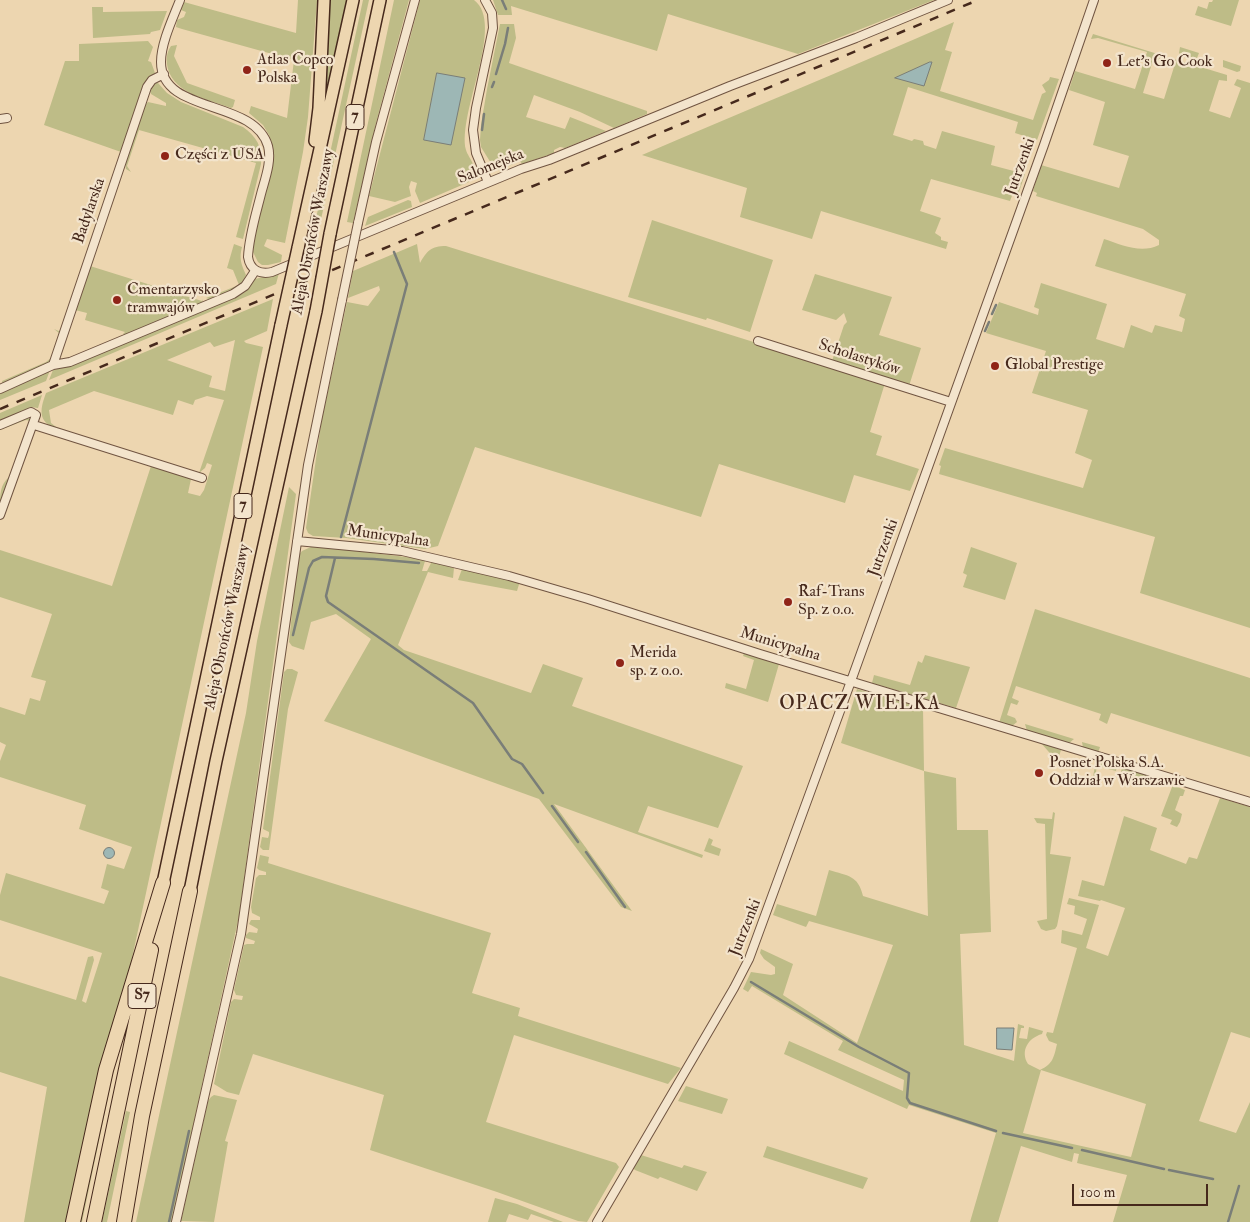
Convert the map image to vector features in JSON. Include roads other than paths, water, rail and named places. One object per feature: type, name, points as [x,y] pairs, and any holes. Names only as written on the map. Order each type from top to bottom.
[{"type":"highway","name":"Aleja Obrońców Warszawy","points":[[94,1222],[164,883]]},
{"type":"highway","points":[[73,1222],[106,1070],[164,883]]},
{"type":"highway","name":"Aleja Obrońców Warszawy","points":[[141,1119],[190,891]]},
{"type":"highway","points":[[117,1222],[141,1119]]},
{"type":"highway","name":"S7","points":[[124,1222],[141,1119]]},
{"type":"main road","points":[[306,210],[320,108],[324,0]]},
{"type":"main road","name":"Aleja Obrońców Warszawy","points":[[164,883],[306,210],[353,0]]},
{"type":"main road","name":"Aleja Obrońców Warszawy","points":[[190,891],[216,761],[316,310],[330,234],[380,0]]},
{"type":"street","points":[[0,389],[53,365],[70,362],[233,294],[245,286],[255,271],[249,263],[248,254],[269,152],[265,139],[249,121],[180,93],[172,86],[164,74],[161,62],[162,51],[180,0]]},
{"type":"street","points":[[176,1222],[241,934],[312,440],[376,142],[415,0]]},
{"type":"street","points":[[485,0],[492,13],[493,28],[473,130],[476,153],[488,182]]},
{"type":"street","name":"Salomejska","points":[[255,271],[272,272],[521,168],[549,160],[948,0]]},
{"type":"street","name":"Jutrzenki","points":[[596,1222],[741,977],[766,916],[1044,145],[1094,0]]},
{"type":"street","name":"Badylarska","points":[[53,365],[147,86],[152,80],[164,74]]},
{"type":"street","name":"Scholastyków","points":[[758,341],[951,402]]},
{"type":"street","points":[[0,425],[29,413],[35,413],[34,425],[0,515]]},
{"type":"street","points":[[34,425],[202,478]]},
{"type":"street","name":"Municypalna","points":[[297,541],[402,551],[436,557],[509,576],[1250,802]]},
{"type":"water","points":[[932,62],[924,86],[895,78]]},
{"type":"water","points":[[437,73],[465,78],[451,145],[424,140]]},
{"type":"water","points":[[109,847],[115,853],[109,859],[103,853]]},
{"type":"water","points":[[997,1028],[1014,1028],[1012,1050],[997,1049]]},
{"type":"waterway","points":[[502,0],[506,9]]},
{"type":"waterway","points":[[496,74],[508,28]]},
{"type":"waterway","points":[[492,87],[494,82]]},
{"type":"waterway","points":[[482,130],[484,114]]},
{"type":"waterway","points":[[341,537],[407,284],[394,252]]},
{"type":"waterway","points":[[992,314],[996,305]]},
{"type":"waterway","points":[[985,331],[989,322]]},
{"type":"waterway","points":[[293,635],[309,568],[313,561],[322,557],[419,563]]},
{"type":"waterway","points":[[335,558],[326,596],[328,602],[473,703],[512,759],[522,764],[543,793]]},
{"type":"waterway","points":[[552,806],[578,842]]},
{"type":"waterway","points":[[586,852],[625,907]]},
{"type":"waterway","points":[[751,982],[859,1047],[909,1073],[907,1098],[910,1103],[996,1131]]},
{"type":"waterway","points":[[169,1222],[189,1131]]},
{"type":"waterway","points":[[1003,1133],[1072,1148]]},
{"type":"waterway","points":[[1082,1150],[1164,1169]]},
{"type":"waterway","points":[[1169,1170],[1213,1179]]},
{"type":"waterway","points":[[1228,1222],[1239,1186]]},
{"type":"railway","points":[[0,409],[978,0]]},
{"type":"place","name":"Let's Go Cook","points":[[1107,63]]},
{"type":"place","name":"Atlas Copco Polska","points":[[247,70]]},
{"type":"place","name":"Części z USA","points":[[165,156]]},
{"type":"place","name":"Cmentarzysko tramwajów","points":[[117,300]]},
{"type":"place","name":"Global Prestige","points":[[995,366]]},
{"type":"place","name":"Raf-Trans Sp. z o.o.","points":[[788,602]]},
{"type":"place","name":"Merida sp. z o.o.","points":[[620,663]]},
{"type":"place","name":"Posnet Polska S.A. Oddział w Warszawie","points":[[1039,773]]},
{"type":"district","name":"OPACZ WIELKA","points":[[860,705]]}]
